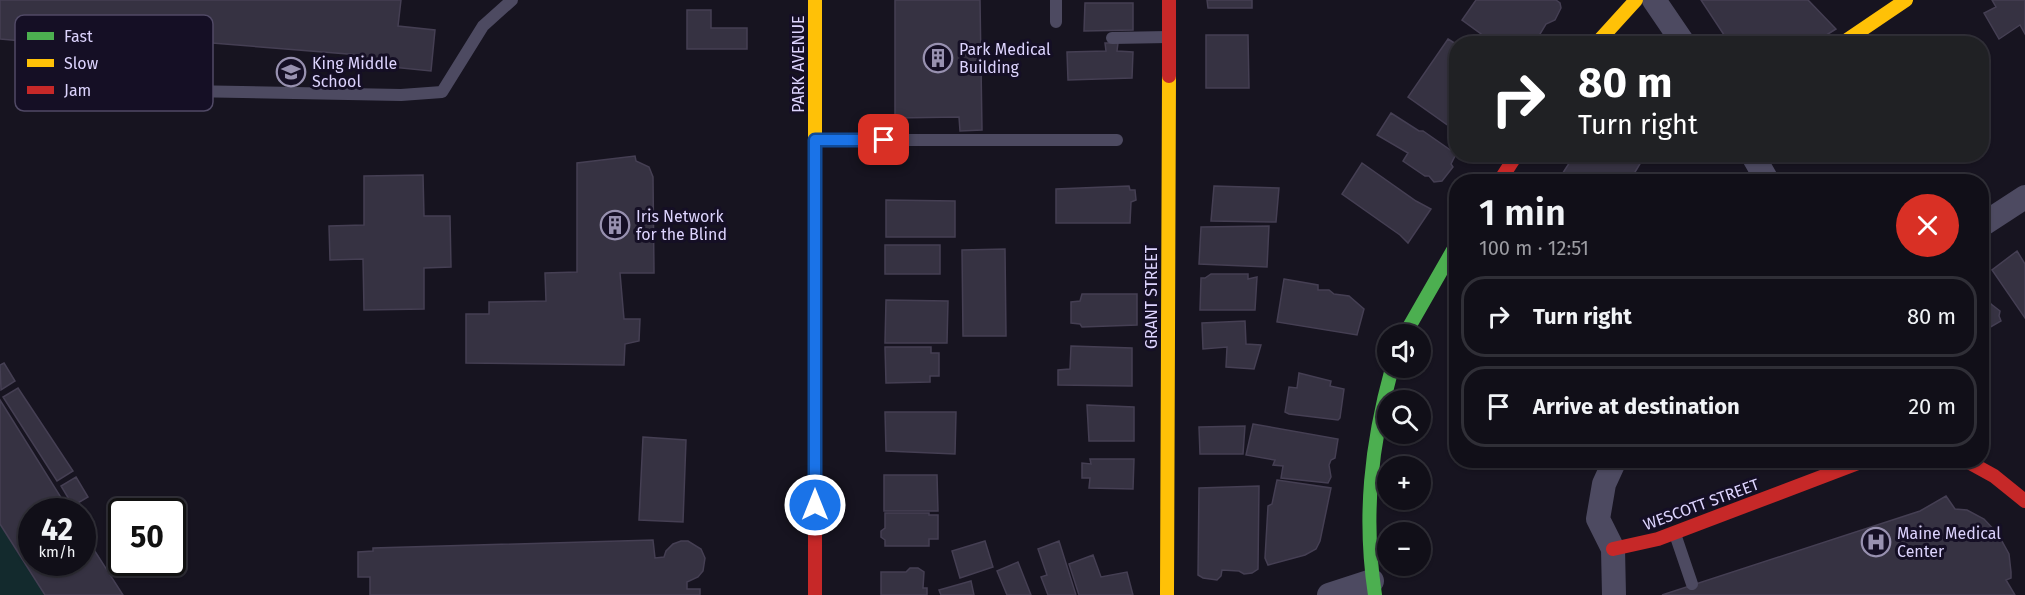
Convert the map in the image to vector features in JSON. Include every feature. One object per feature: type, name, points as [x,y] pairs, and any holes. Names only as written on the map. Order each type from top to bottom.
[{"type":"street","name":"PARK AVENUE","points":[[815,0],[815,595]]},
{"type":"street","name":"GRANT STREET","points":[[1167,595],[1169,0]]},
{"type":"street","points":[[1603,36],[1636,0]]},
{"type":"street","points":[[1654,0],[1679,36]]},
{"type":"street","points":[[1852,36],[1906,0]]},
{"type":"street","points":[[1989,220],[2025,197]]},
{"type":"street","points":[[1410,324],[1449,257]]},
{"type":"street","points":[[1329,595],[1374,588],[1369,556],[1368,503],[1371,461],[1382,400],[1389,378]]},
{"type":"street","points":[[1611,468],[1604,484],[1598,519],[1613,549],[1614,595]]},
{"type":"street","name":"WESCOTT STREET","points":[[1613,549],[1658,539],[1845,468]]},
{"type":"street","points":[[1980,468],[1994,476],[2025,501]]},
{"type":"lane","points":[[213,92],[401,95],[442,92],[483,26],[512,0]]},
{"type":"lane","points":[[1056,0],[1056,22]]},
{"type":"lane","points":[[1112,38],[1169,37]]},
{"type":"lane","points":[[815,140],[1117,141]]},
{"type":"lane","points":[[1675,533],[1692,584]]},
{"type":"green space","points":[[0,400],[62,498],[18,498],[18,576],[96,576],[96,552],[108,571],[108,576],[111,576],[123,595],[0,595]]},
{"type":"building","points":[[0,0],[401,0],[398,26],[435,30],[431,71],[362,64],[360,55],[213,43],[213,15],[15,15],[15,40],[0,39]]},
{"type":"building","name":"Park Medical Building","points":[[895,0],[980,0],[982,130],[960,131],[959,117],[895,118]]},
{"type":"building","points":[[1207,0],[1252,0],[1252,8],[1208,8]]},
{"type":"building","points":[[1476,0],[1556,0],[1560,3],[1561,8],[1555,20],[1546,24],[1539,36],[1484,36],[1462,20]]},
{"type":"building","points":[[1701,0],[1808,0],[1836,29],[1825,36],[1725,36]]},
{"type":"building","points":[[1992,0],[2025,0],[2025,34],[2020,25],[1999,39],[1984,13],[1996,7]]},
{"type":"building","points":[[1085,3],[1133,3],[1133,30],[1084,31]]},
{"type":"building","points":[[687,10],[711,10],[711,28],[747,28],[747,49],[687,49]]},
{"type":"building","points":[[1206,35],[1248,35],[1249,88],[1206,88]]},
{"type":"building","points":[[1448,39],[1449,40],[1449,126],[1408,97]]},
{"type":"building","points":[[1105,43],[1118,43],[1117,51],[1133,52],[1132,78],[1068,80],[1067,52],[1106,51]]},
{"type":"building","points":[[1391,113],[1449,149],[1449,162],[1452,162],[1453,167],[1442,181],[1434,182],[1429,176],[1425,176],[1403,161],[1408,153],[1377,135]]},
{"type":"building","name":"Iris Network for the Blind","points":[[635,156],[636,161],[649,167],[653,177],[654,273],[620,273],[624,319],[640,319],[639,341],[625,344],[624,365],[466,363],[466,314],[489,314],[489,302],[546,301],[545,273],[577,272],[577,163]]},
{"type":"building","points":[[1570,162],[1641,162],[1634,174],[1562,174]]},
{"type":"building","points":[[1362,163],[1431,209],[1408,243],[1342,194]]},
{"type":"building","points":[[423,175],[424,216],[450,216],[451,267],[424,268],[424,309],[364,310],[363,259],[330,260],[329,226],[364,225],[364,176]]},
{"type":"building","points":[[1129,186],[1130,190],[1135,190],[1136,200],[1131,202],[1130,223],[1056,223],[1056,189]]},
{"type":"building","points":[[1214,186],[1279,188],[1276,222],[1211,221]]},
{"type":"building","points":[[886,200],[955,201],[955,237],[886,237]]},
{"type":"building","points":[[1269,226],[1267,267],[1199,264],[1201,227]]},
{"type":"building","points":[[885,245],[940,245],[940,274],[885,274]]},
{"type":"building","points":[[1005,249],[1006,336],[963,336],[962,250]]},
{"type":"building","points":[[2017,251],[2025,264],[2025,318],[1992,270]]},
{"type":"building","points":[[1211,274],[1248,274],[1248,279],[1257,277],[1255,310],[1200,310],[1201,278]]},
{"type":"building","points":[[1284,279],[1318,285],[1318,290],[1329,290],[1334,294],[1349,296],[1364,309],[1357,335],[1277,322]]},
{"type":"building","points":[[1082,294],[1137,294],[1137,325],[1082,327],[1080,324],[1071,323],[1071,302],[1080,301]]},
{"type":"building","points":[[886,300],[948,301],[947,343],[885,343]]},
{"type":"building","points":[[1989,300],[2000,311],[2001,321],[1989,328]]},
{"type":"building","points":[[1245,321],[1246,344],[1261,345],[1254,369],[1226,367],[1227,347],[1203,349],[1202,323]]},
{"type":"building","points":[[1071,346],[1132,348],[1132,386],[1058,385],[1058,370],[1070,369]]},
{"type":"building","points":[[885,347],[931,347],[931,353],[939,353],[939,376],[930,376],[930,382],[886,383]]},
{"type":"building","points":[[4,363],[15,381],[1,390],[0,365]]},
{"type":"building","points":[[1299,373],[1331,381],[1330,386],[1344,389],[1338,420],[1285,412],[1289,387],[1297,388]]},
{"type":"building","points":[[18,388],[73,471],[57,481],[3,397]]},
{"type":"building","points":[[0,400],[61,498],[18,498],[18,552],[0,524]]},
{"type":"building","points":[[1087,405],[1134,407],[1134,441],[1089,441]]},
{"type":"building","points":[[885,412],[956,412],[955,454],[886,451]]},
{"type":"building","points":[[1253,424],[1338,439],[1335,458],[1329,465],[1331,477],[1328,483],[1281,478],[1283,466],[1273,465],[1275,460],[1246,455]]},
{"type":"building","points":[[1245,426],[1243,454],[1200,454],[1199,427]]},
{"type":"building","points":[[643,437],[686,440],[683,522],[639,520]]},
{"type":"building","points":[[1090,459],[1134,459],[1133,489],[1089,488],[1090,478],[1082,478],[1082,463],[1091,464]]},
{"type":"building","points":[[884,475],[937,475],[938,511],[884,511]]},
{"type":"building","points":[[76,477],[88,497],[68,498],[61,486]]},
{"type":"building","points":[[1277,480],[1331,488],[1320,541],[1316,549],[1305,555],[1268,565],[1265,558],[1268,506],[1272,504]]},
{"type":"building","points":[[1259,486],[1258,569],[1244,574],[1239,571],[1222,570],[1217,580],[1198,575],[1199,488]]},
{"type":"building","points":[[1946,496],[1955,509],[1967,510],[1984,519],[1998,534],[2009,554],[2011,578],[2006,580],[2015,595],[1662,595],[1920,511]]},
{"type":"building","points":[[885,513],[938,515],[938,539],[929,539],[929,546],[885,546],[881,531],[885,528]]},
{"type":"building","points":[[653,540],[655,558],[664,557],[673,544],[681,541],[688,541],[701,549],[705,558],[703,571],[698,577],[687,582],[687,589],[700,589],[700,595],[370,595],[370,577],[358,577],[358,552],[373,551],[373,548]]},
{"type":"building","points":[[985,541],[993,567],[960,578],[952,551]]},
{"type":"building","points":[[1059,541],[1076,595],[1048,595],[1041,577],[1047,575],[1038,549]]},
{"type":"building","points":[[96,553],[108,572],[108,576],[111,576],[123,595],[45,595],[33,576],[96,576]]},
{"type":"building","points":[[1093,555],[1101,577],[1127,572],[1133,595],[1079,595],[1069,564]]},
{"type":"building","points":[[1018,562],[1031,595],[1007,595],[997,571]]},
{"type":"building","points":[[910,568],[918,568],[924,572],[923,588],[927,588],[927,595],[881,595],[881,572],[906,572]]},
{"type":"building","points":[[971,581],[974,595],[941,595],[939,590]]},
{"type":"traffic: fast","points":[[1411,324],[1449,257]]},
{"type":"traffic: fast","points":[[1375,595],[1371,566],[1371,481],[1379,425],[1390,378]]},
{"type":"traffic: slow","points":[[815,0],[815,394]]},
{"type":"traffic: slow","points":[[1603,36],[1636,0]]},
{"type":"traffic: slow","points":[[1853,36],[1906,0]]},
{"type":"traffic: slow","points":[[1167,595],[1169,76]]},
{"type":"traffic: jam","points":[[1169,0],[1169,76]]},
{"type":"traffic: jam","points":[[1504,174],[1512,162]]},
{"type":"traffic: jam","points":[[815,394],[815,595]]},
{"type":"traffic: jam","points":[[1613,549],[1658,539],[1845,468]]},
{"type":"traffic: jam","points":[[1980,468],[1994,476],[2025,501]]},
{"type":"place","name":"Park Medical Building","points":[[938,58]]},
{"type":"place","name":"King Middle School","points":[[291,72]]},
{"type":"place","name":"Iris Network for the Blind","points":[[615,225]]},
{"type":"place","name":"Maine Medical Center","points":[[1876,542]]},
{"type":"route","points":[[815,505],[815,140],[884,140]]}]
